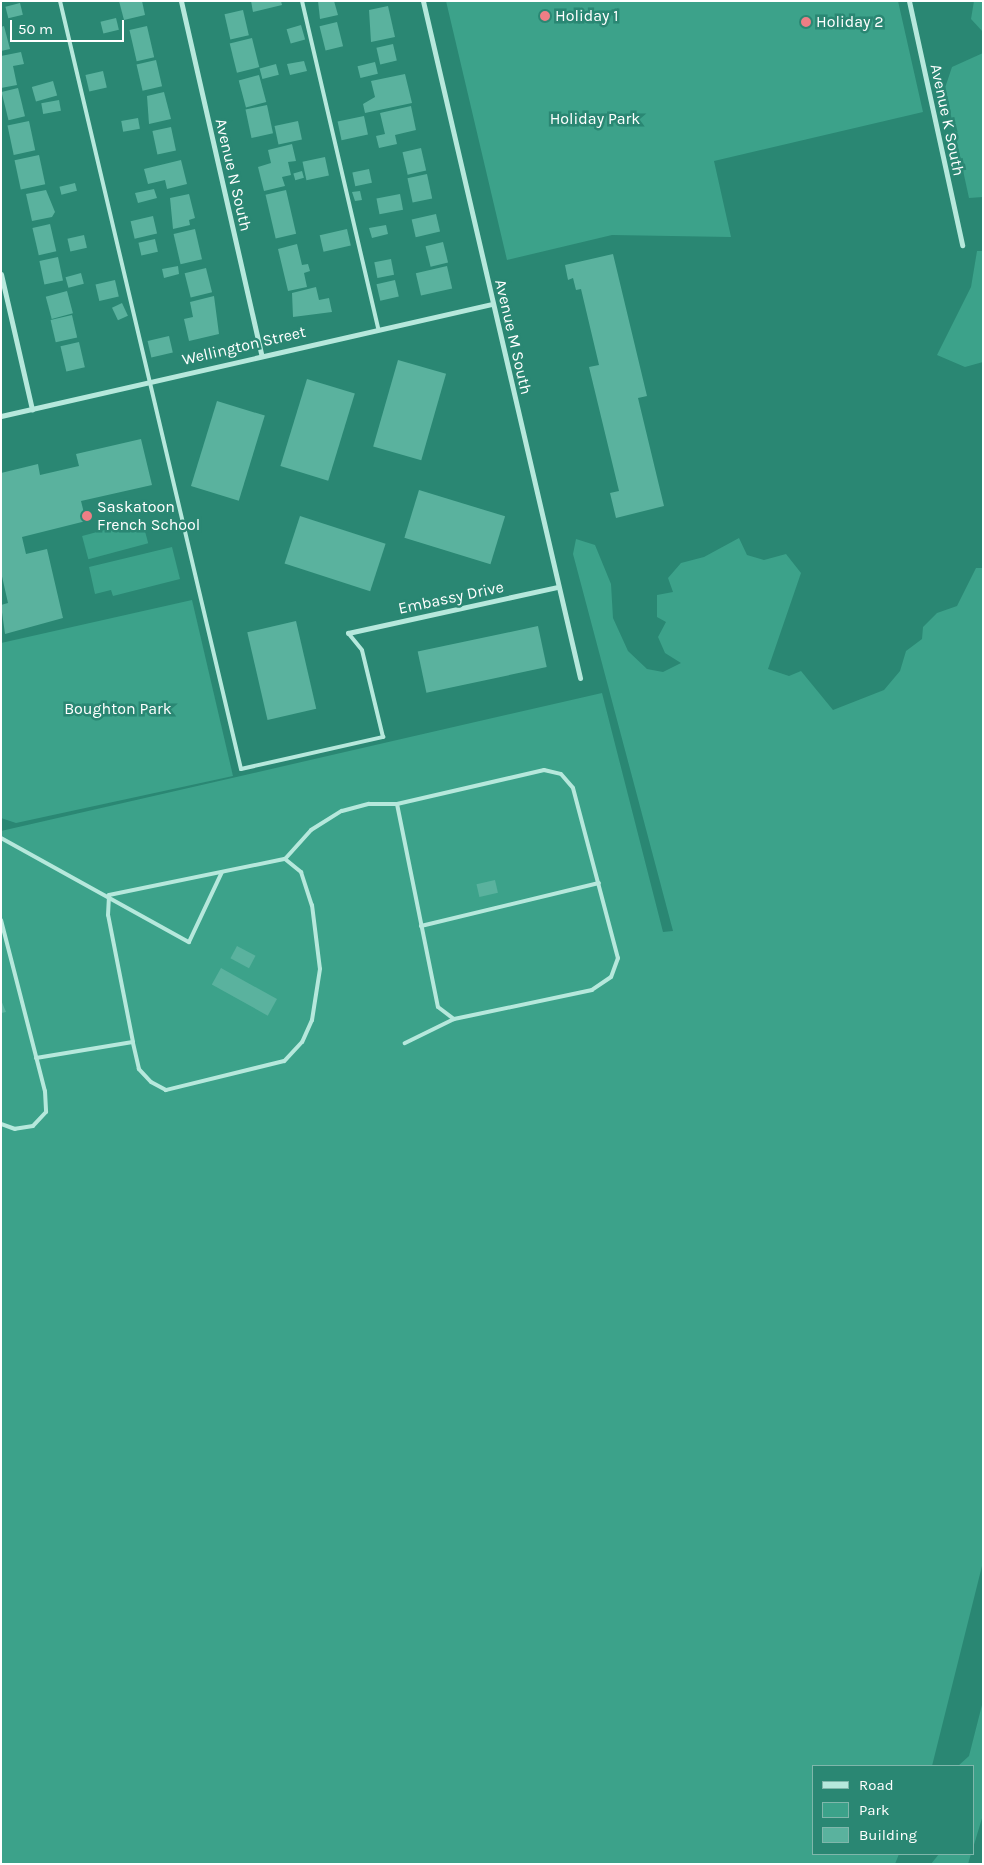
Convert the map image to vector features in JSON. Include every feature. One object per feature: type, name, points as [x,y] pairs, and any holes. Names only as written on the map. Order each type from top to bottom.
[{"type":"street","name":"Avenue N South","points":[[181,1],[261,354]]},
{"type":"street","name":"Avenue M South","points":[[423,1],[580,678]]},
{"type":"street","name":"Avenue K South","points":[[908,1],[962,245]]},
{"type":"street","points":[[1,274],[32,409]]},
{"type":"street","name":"Wellington Street","points":[[1,416],[261,354],[492,304]]},
{"type":"street","name":"Embassy Drive","points":[[348,632],[558,587]]},
{"type":"lane","points":[[60,1],[241,769],[382,737],[362,650],[348,632]]},
{"type":"lane","points":[[302,1],[378,328]]},
{"type":"lane","points":[[109,895],[286,858],[311,830],[342,811],[369,804],[397,804],[544,770],[561,774],[573,788],[618,958],[611,977],[592,990],[454,1019],[405,1043]]},
{"type":"lane","points":[[397,804],[438,1007],[454,1019]]},
{"type":"lane","points":[[1,838],[109,895],[128,910],[189,942],[222,872]]},
{"type":"lane","points":[[109,895],[108,915],[139,1069],[166,1090],[284,1061],[302,1042],[312,1020],[320,969],[312,905],[301,872],[286,858]]},
{"type":"lane","points":[[421,926],[599,883]]},
{"type":"lane","points":[[1,920],[36,1058],[46,1112],[33,1126],[15,1129],[1,1124]]},
{"type":"lane","points":[[36,1058],[133,1042]]},
{"type":"green space","name":"Holiday Park","points":[[446,1],[898,1],[923,112],[714,161],[731,237],[612,235],[507,260]]},
{"type":"green space","points":[[974,1],[983,1],[983,32],[971,19]]},
{"type":"green space","points":[[983,53],[983,197],[969,198],[945,88],[952,67]]},
{"type":"green space","points":[[977,251],[983,251],[983,362],[965,367],[937,355],[971,287]]},
{"type":"green space","points":[[142,520],[148,543],[88,559],[82,536]]},
{"type":"green space","points":[[739,538],[747,555],[764,560],[786,554],[801,573],[768,669],[789,676],[801,671],[833,710],[884,690],[900,671],[906,651],[922,639],[923,627],[937,613],[957,606],[976,568],[983,568],[983,1562],[932,1765],[812,1765],[812,1855],[899,1855],[895,1864],[1,1864],[1,831],[602,693],[663,932],[673,931],[573,554],[576,539],[595,545],[611,584],[613,618],[628,651],[647,669],[663,672],[681,663],[665,653],[658,637],[666,622],[657,617],[657,595],[673,592],[668,578],[681,563],[704,557]]},
{"type":"green space","points":[[172,547],[180,579],[113,596],[111,590],[95,594],[89,567]]},
{"type":"green space","name":"Boughton Park","points":[[192,600],[233,776],[16,823],[1,818],[1,643]]},
{"type":"green space","points":[[983,1701],[983,1815],[974,1845],[974,1765],[959,1765],[969,1756]]},
{"type":"green space","points":[[938,1855],[971,1855],[968,1864],[931,1864]]},
{"type":"building","points":[[119,1],[142,1],[145,15],[124,20]]},
{"type":"building","points":[[251,1],[281,1],[282,5],[253,12]]},
{"type":"building","points":[[318,1],[334,1],[338,15],[320,19]]},
{"type":"building","points":[[20,3],[23,15],[8,18],[5,7]]},
{"type":"building","points":[[388,6],[395,37],[371,42],[369,10]]},
{"type":"building","points":[[243,10],[249,35],[230,40],[224,14]]},
{"type":"building","points":[[116,18],[119,30],[103,34],[100,22]]},
{"type":"building","points":[[337,22],[343,46],[326,51],[320,26]]},
{"type":"building","points":[[301,25],[305,39],[291,44],[287,29]]},
{"type":"building","points":[[4,26],[10,49],[1,51],[1,27]]},
{"type":"building","points":[[147,26],[154,57],[137,61],[129,30]]},
{"type":"building","points":[[252,38],[259,67],[237,73],[230,44]]},
{"type":"building","points":[[393,44],[397,61],[380,64],[376,48]]},
{"type":"building","points":[[21,52],[24,64],[13,66],[17,85],[1,88],[1,56]]},
{"type":"building","points":[[156,60],[162,86],[143,91],[137,64]]},
{"type":"building","points":[[304,61],[307,71],[290,75],[287,64]]},
{"type":"building","points":[[375,62],[378,74],[360,78],[358,66]]},
{"type":"building","points":[[276,64],[279,75],[262,79],[260,68]]},
{"type":"building","points":[[103,71],[107,88],[89,92],[85,75]]},
{"type":"building","points":[[405,74],[412,103],[365,113],[363,104],[375,97],[371,81]]},
{"type":"building","points":[[259,75],[266,102],[246,107],[239,80]]},
{"type":"building","points":[[53,81],[57,95],[36,101],[32,87]]},
{"type":"building","points":[[18,88],[25,116],[9,120],[2,92]]},
{"type":"building","points":[[164,92],[171,119],[149,124],[147,96]]},
{"type":"building","points":[[59,100],[61,111],[43,114],[41,103]]},
{"type":"building","points":[[267,105],[273,133],[252,138],[245,110]]},
{"type":"building","points":[[411,106],[416,130],[395,135],[397,144],[379,148],[376,136],[385,134],[380,113]]},
{"type":"building","points":[[364,116],[368,135],[342,140],[338,122]]},
{"type":"building","points":[[138,118],[140,129],[123,132],[121,121]]},
{"type":"building","points":[[29,121],[35,150],[14,155],[7,126]]},
{"type":"building","points":[[298,121],[302,140],[278,145],[275,126]]},
{"type":"building","points":[[171,127],[176,150],[157,154],[152,131]]},
{"type":"building","points":[[292,144],[296,161],[288,162],[291,175],[282,177],[285,186],[264,191],[258,167],[271,163],[268,150]]},
{"type":"building","points":[[421,148],[426,170],[408,175],[402,152]]},
{"type":"building","points":[[39,155],[45,184],[21,190],[15,160]]},
{"type":"building","points":[[325,157],[329,176],[306,180],[303,162]]},
{"type":"building","points":[[181,160],[187,184],[167,189],[165,180],[148,184],[144,169]]},
{"type":"building","points":[[369,169],[372,183],[355,186],[352,173]]},
{"type":"building","points":[[302,171],[304,178],[295,180],[293,173]]},
{"type":"building","points":[[427,174],[432,198],[413,203],[407,178]]},
{"type":"building","points":[[75,183],[77,191],[61,195],[59,187]]},
{"type":"building","points":[[154,189],[157,198],[138,203],[135,193]]},
{"type":"building","points":[[46,190],[55,212],[52,217],[32,221],[26,194]]},
{"type":"building","points":[[286,190],[296,234],[276,239],[266,195]]},
{"type":"building","points":[[360,191],[362,200],[355,201],[352,192]]},
{"type":"building","points":[[189,194],[195,218],[189,220],[190,225],[173,229],[170,198]]},
{"type":"building","points":[[400,194],[403,210],[379,214],[376,199]]},
{"type":"building","points":[[436,214],[440,232],[416,237],[412,220]]},
{"type":"building","points":[[153,216],[157,234],[135,239],[131,221]]},
{"type":"building","points":[[50,224],[56,251],[39,255],[32,228]]},
{"type":"building","points":[[386,225],[388,234],[372,238],[369,228]]},
{"type":"building","points":[[195,229],[202,259],[181,264],[174,234]]},
{"type":"building","points":[[347,229],[351,246],[324,252],[320,235]]},
{"type":"building","points":[[84,235],[87,248],[70,251],[67,239]]},
{"type":"building","points":[[155,239],[158,252],[141,255],[138,243]]},
{"type":"building","points":[[443,242],[448,262],[431,267],[426,246]]},
{"type":"building","points":[[297,244],[302,265],[308,264],[310,271],[304,273],[307,287],[288,291],[278,249]]},
{"type":"building","points":[[613,254],[647,396],[638,398],[664,506],[616,518],[610,493],[619,491],[589,367],[599,365],[581,289],[576,290],[573,278],[568,280],[565,265]]},
{"type":"building","points":[[58,257],[63,280],[44,284],[39,261]]},
{"type":"building","points":[[391,259],[394,275],[377,278],[374,262]]},
{"type":"building","points":[[178,266],[179,274],[164,278],[162,269]]},
{"type":"building","points":[[447,266],[452,288],[421,296],[416,273]]},
{"type":"building","points":[[206,268],[212,292],[191,298],[185,273]]},
{"type":"building","points":[[81,273],[84,284],[68,288],[66,277]]},
{"type":"building","points":[[115,280],[119,297],[99,301],[96,284]]},
{"type":"building","points":[[395,280],[399,297],[380,301],[376,284]]},
{"type":"building","points":[[316,287],[319,300],[329,298],[332,312],[293,317],[292,293]]},
{"type":"building","points":[[67,291],[73,313],[52,319],[46,297]]},
{"type":"building","points":[[214,296],[219,334],[189,341],[184,319],[193,317],[190,302]]},
{"type":"building","points":[[122,303],[128,316],[118,320],[112,308]]},
{"type":"building","points":[[72,315],[77,337],[56,342],[51,320]]},
{"type":"building","points":[[169,336],[173,353],[151,358],[148,341]]},
{"type":"building","points":[[79,342],[85,367],[66,372],[60,346]]},
{"type":"building","points":[[398,360],[446,374],[421,460],[373,447]]},
{"type":"building","points":[[307,379],[355,394],[328,481],[280,466]]},
{"type":"building","points":[[217,401],[265,416],[239,501],[191,486]]},
{"type":"building","points":[[141,439],[152,485],[81,501],[86,521],[22,537],[26,554],[47,549],[63,618],[5,634],[1,605],[8,603],[1,572],[1,473],[38,464],[40,475],[79,466],[76,454]]},
{"type":"building","points":[[419,490],[505,516],[490,564],[404,538]]},
{"type":"building","points":[[300,516],[386,544],[370,591],[285,564]]},
{"type":"building","points":[[296,621],[316,709],[268,720],[247,632]]},
{"type":"building","points":[[538,626],[547,667],[426,693],[418,652]]},
{"type":"building","points":[[495,880],[498,893],[479,897],[476,884]]},
{"type":"building","points":[[237,946],[256,956],[249,968],[230,958]]},
{"type":"building","points":[[221,968],[277,999],[268,1016],[212,985]]},
{"type":"building","points":[[1,1000],[6,1012],[1,1013]]},
{"type":"place","name":"Holiday 1","points":[[545,16]]},
{"type":"place","name":"Holiday 2","points":[[806,22]]},
{"type":"place","name":"Saskatoon French School","points":[[87,516]]}]
